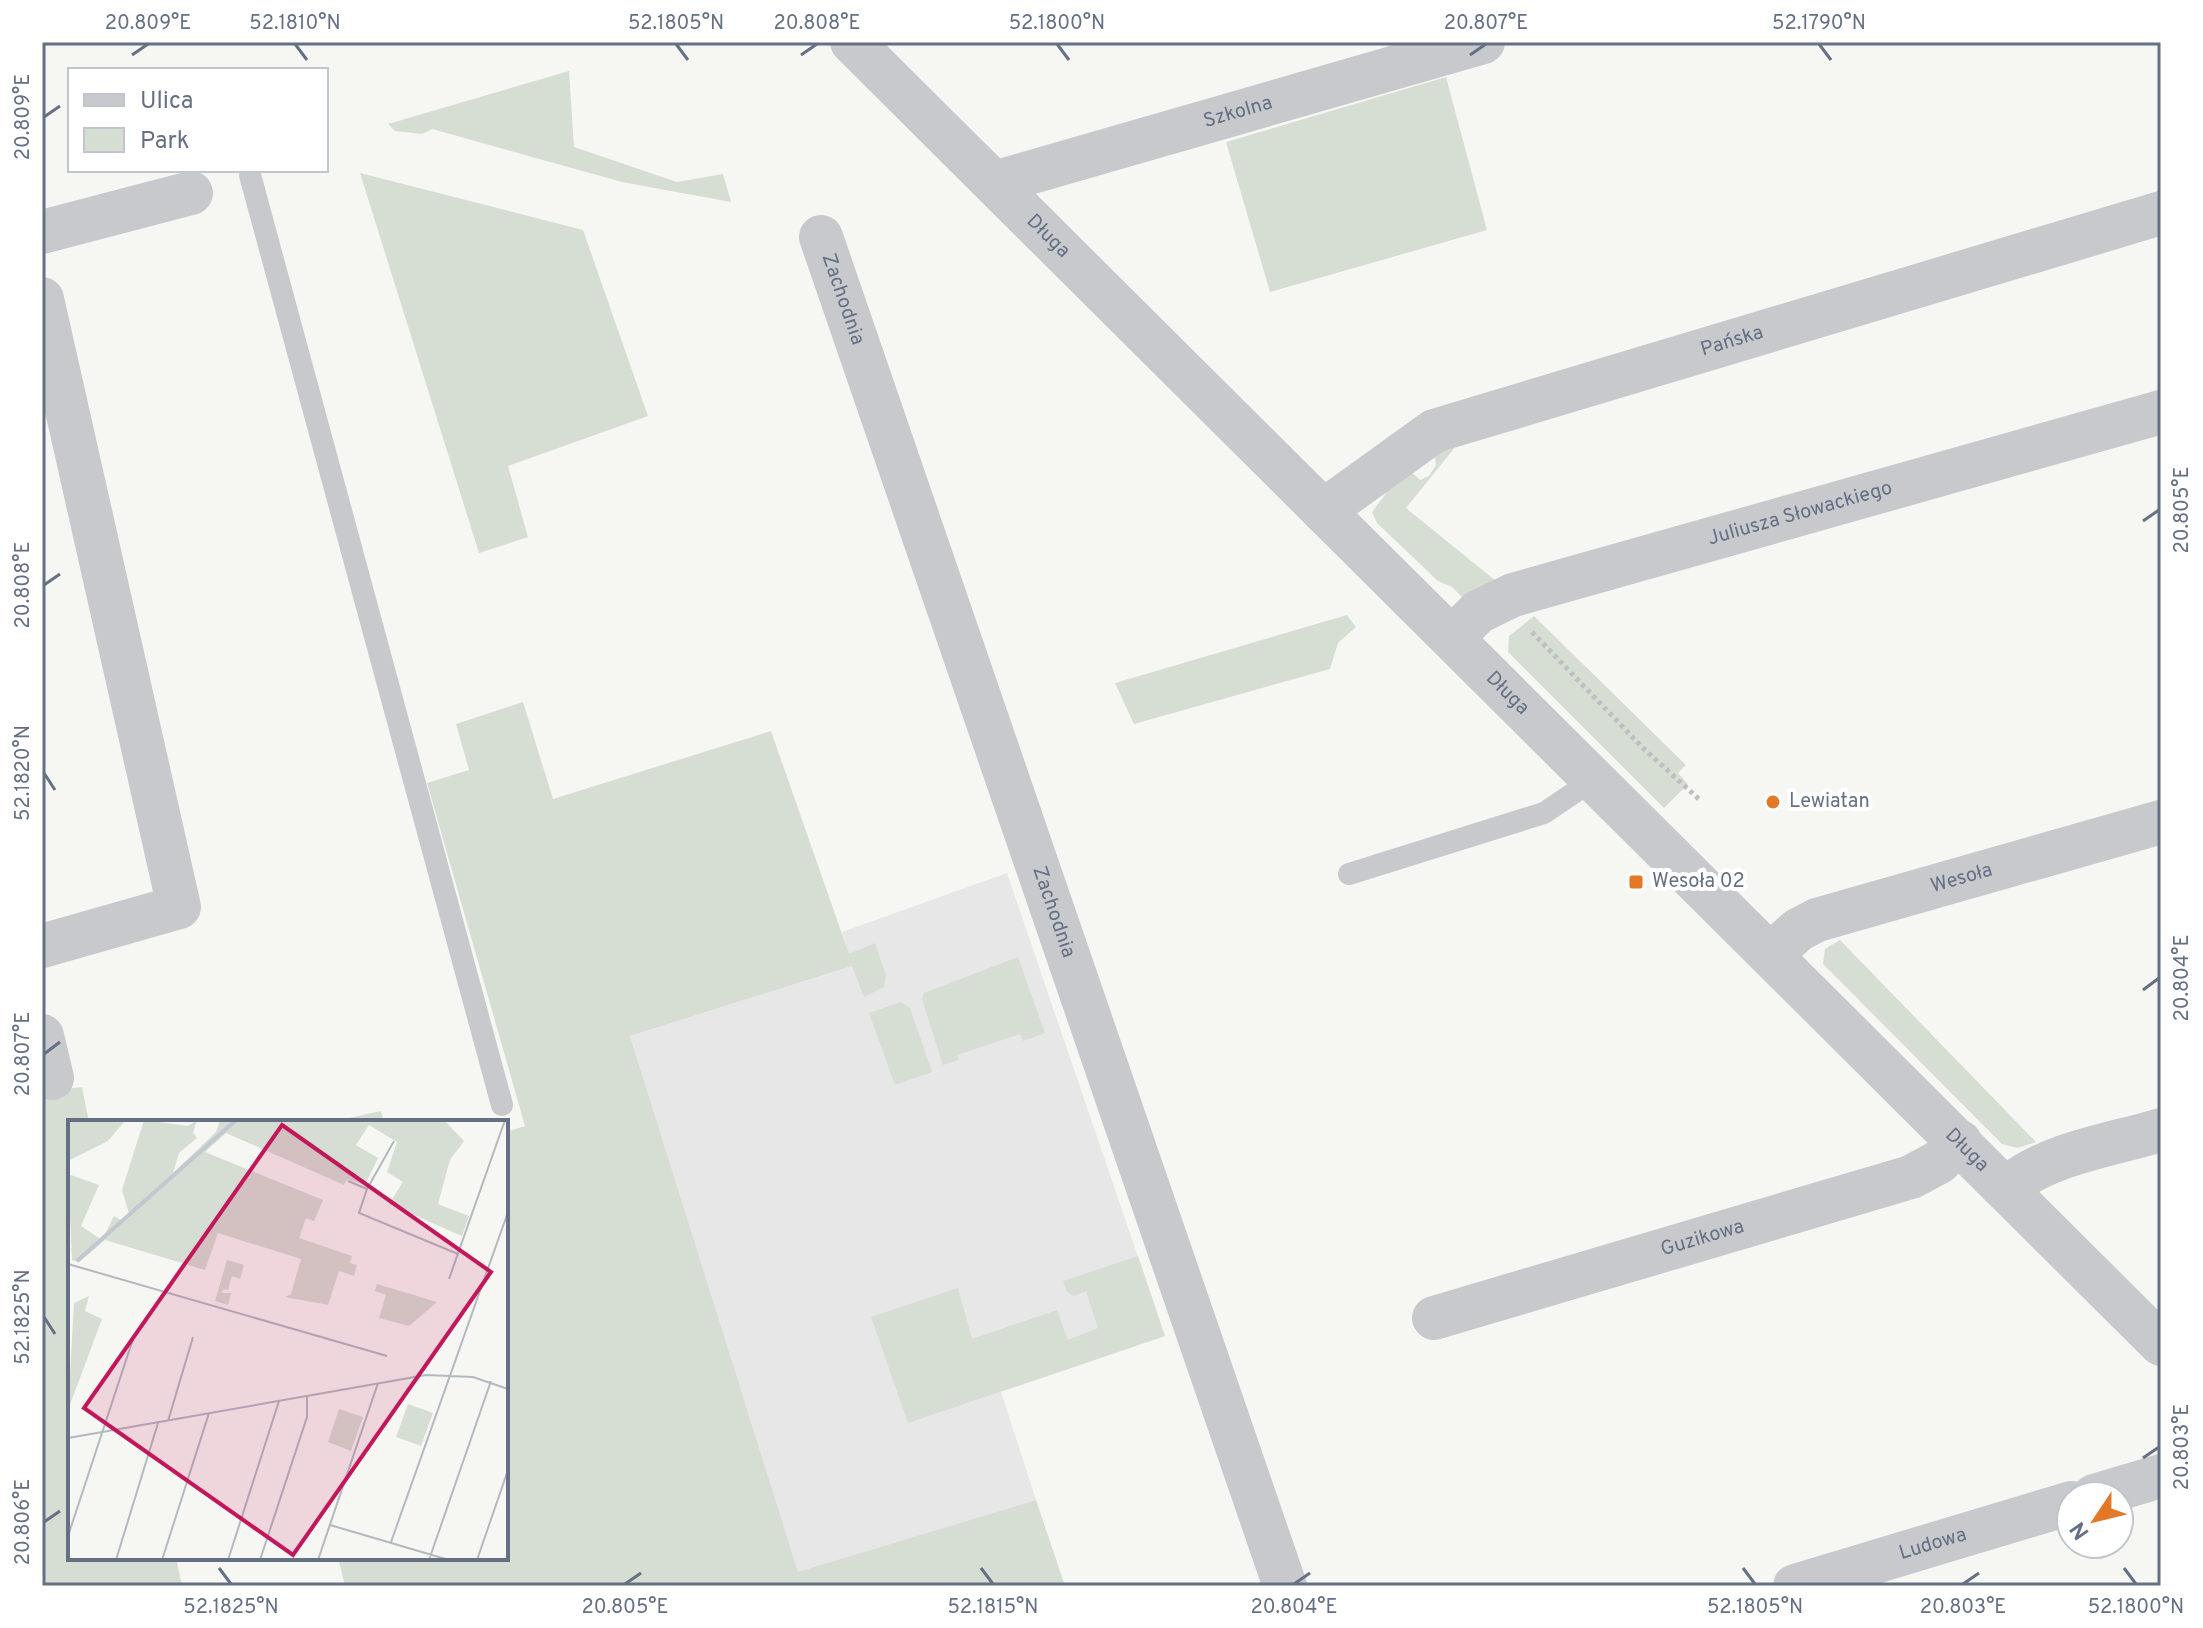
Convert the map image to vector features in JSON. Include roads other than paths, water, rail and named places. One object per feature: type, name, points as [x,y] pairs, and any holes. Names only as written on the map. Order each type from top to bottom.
[{"type":"street","name":"Długa","points":[[852,42],[2161,1344]]},
{"type":"street","name":"Szkolna","points":[[994,183],[1483,42]]},
{"type":"street","points":[[42,232],[191,193]]},
{"type":"street","name":"Pańska","points":[[1323,511],[1434,431],[2161,213]]},
{"type":"street","name":"Zachodnia","points":[[821,237],[1285,1586]]},
{"type":"street","points":[[42,299],[179,907],[48,944]]},
{"type":"street","name":"Juliusza Słowackiego","points":[[1452,638],[1478,612],[1513,595],[2161,412]]},
{"type":"street","name":"Wesoła","points":[[1771,954],[1798,930],[1817,920],[2161,822]]},
{"type":"street","points":[[42,1036],[52,1078]]},
{"type":"street","points":[[2007,1189],[2022,1175],[2043,1165],[2161,1130]]},
{"type":"street","name":"Guzikowa","points":[[1434,1318],[1911,1177],[1939,1162],[1960,1142]]},
{"type":"street","points":[[2135,1484],[2161,1476]]},
{"type":"street","name":"Ludowa","points":[[1795,1586],[2055,1508]]},
{"type":"lane","points":[[250,175],[257,191],[502,1105]]},
{"type":"lane","points":[[1349,874],[1544,813],[1593,780]]},
{"type":"place","name":"Lewiatan","points":[[1773,802]]},
{"type":"place","name":"Wesoła 02","points":[[1636,882]]}]
